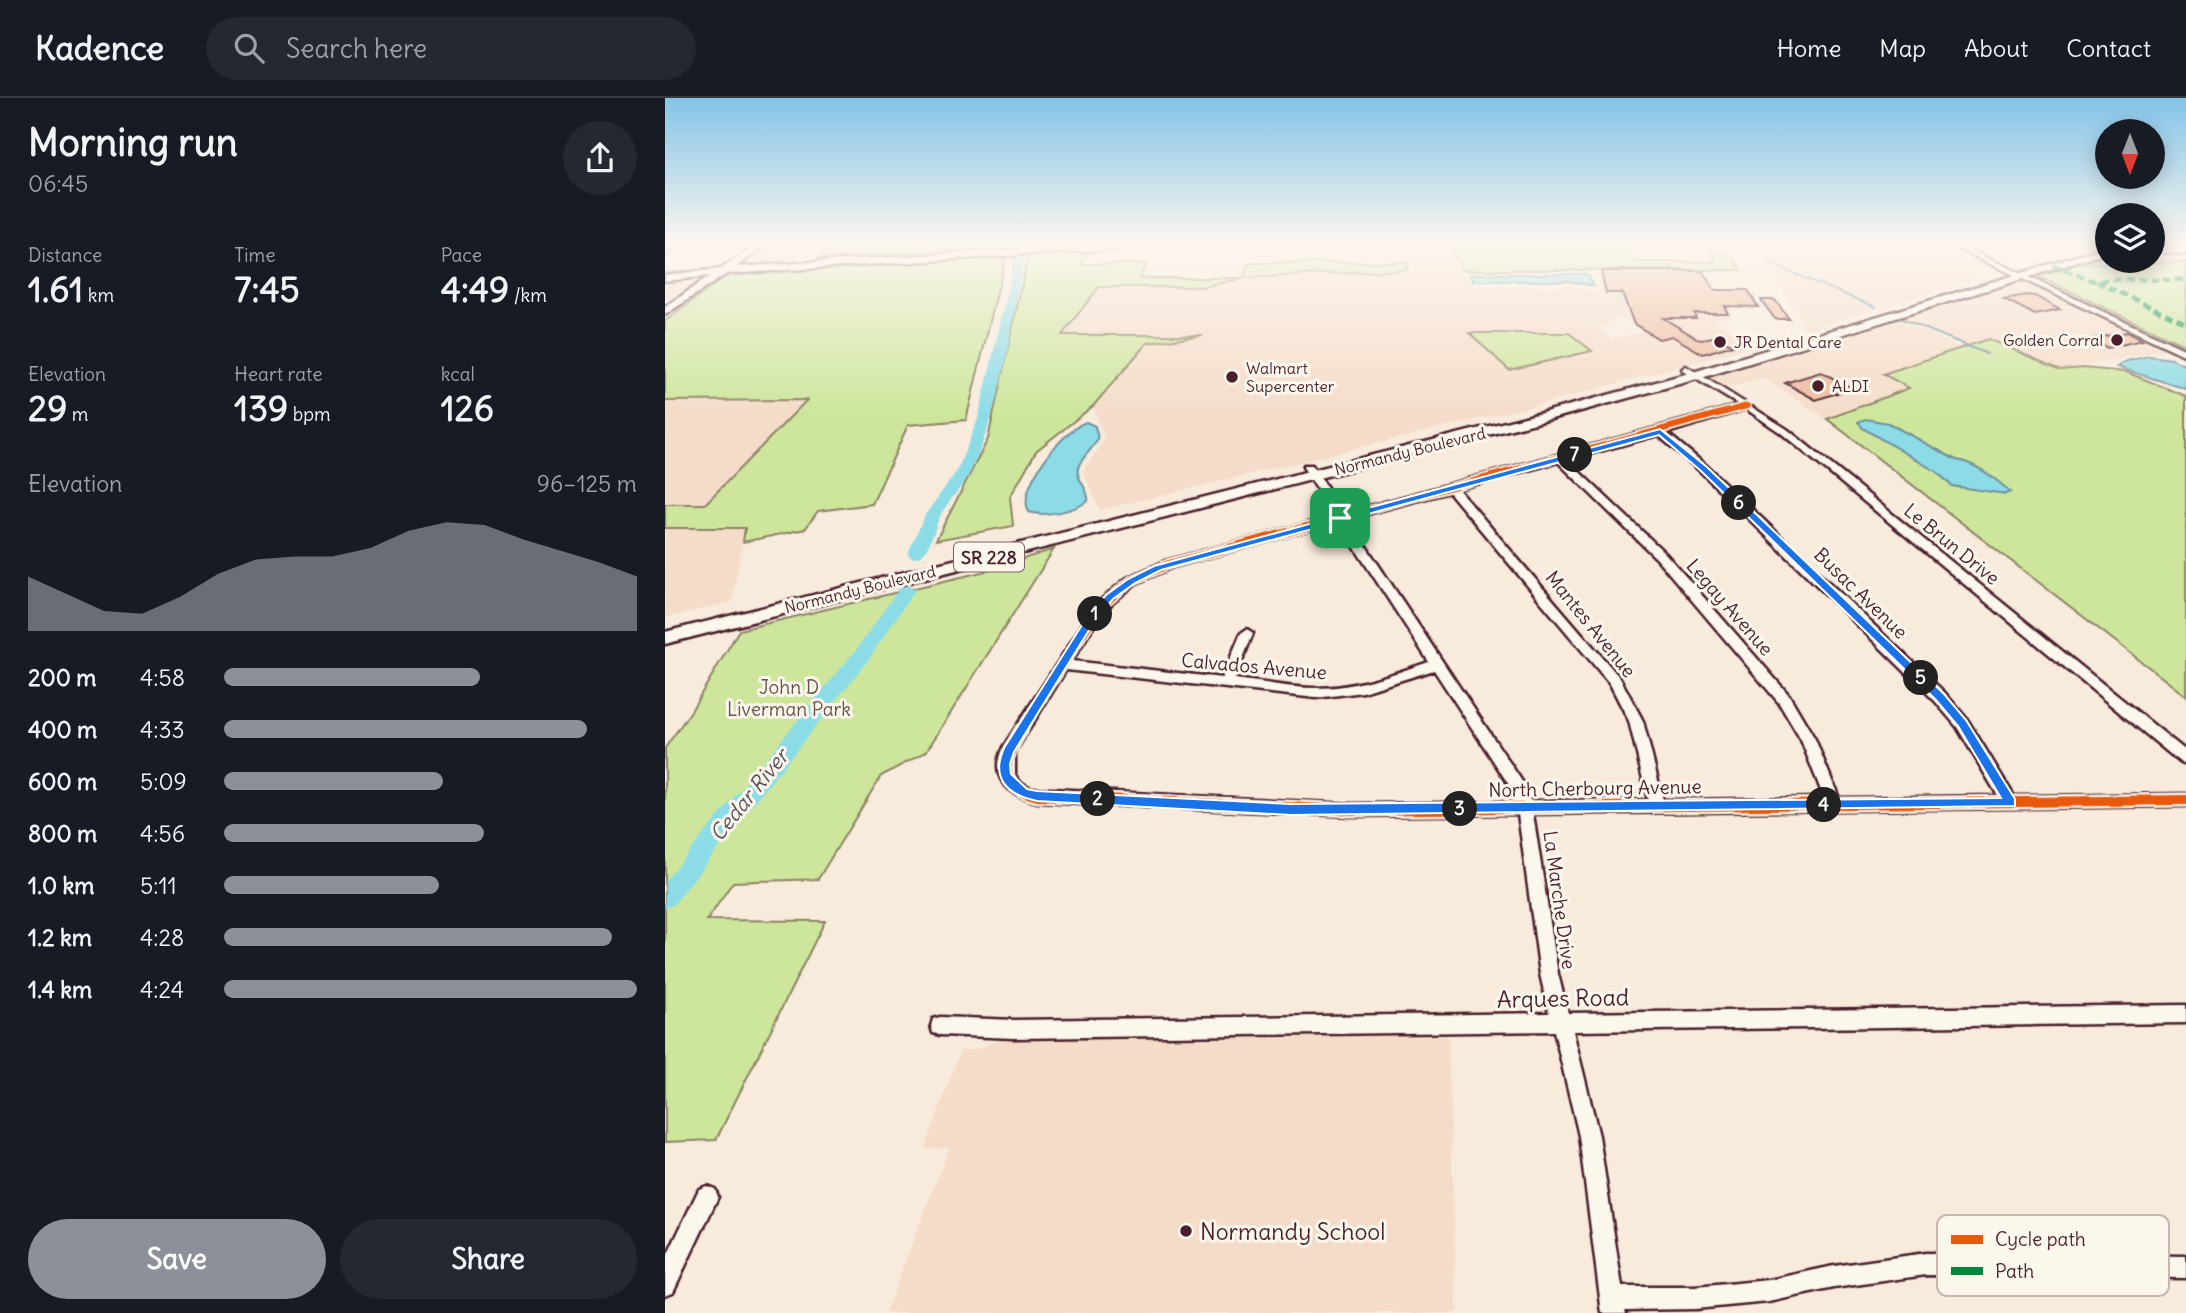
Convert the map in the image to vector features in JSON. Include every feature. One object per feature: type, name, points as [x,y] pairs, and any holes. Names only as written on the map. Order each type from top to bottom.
[{"type":"main road","points":[[665,312],[681,301]]},
{"type":"main road","name":"Normandy Boulevard","points":[[665,638],[1691,372],[1929,301]]},
{"type":"main road","name":"Normandy Boulevard","points":[[665,626],[1310,472]]},
{"type":"main road","points":[[745,618],[755,612],[825,593],[840,583]]},
{"type":"street","points":[[2075,301],[2186,353]]},
{"type":"street","name":"Le Brun Drive","points":[[1691,372],[1747,405],[1795,440],[2186,759]]},
{"type":"street","points":[[1062,665],[1099,608],[1131,581],[1169,564],[1660,432],[1747,405]]},
{"type":"street","name":"Busac Avenue","points":[[1660,432],[1704,469],[1940,697],[1962,723],[2011,803]]},
{"type":"street","name":"Legay Avenue","points":[[1560,459],[1661,556],[1784,699],[1808,739],[1834,805]]},
{"type":"street","name":"La Marche Drive","points":[[1310,472],[1511,773],[1525,809],[1542,936],[1560,1022],[1589,1136],[1613,1306]]},
{"type":"street","name":"Mantes Avenue","points":[[1451,488],[1615,681],[1636,721],[1657,807]]},
{"type":"street","points":[[1226,684],[1247,633]]},
{"type":"street","name":"Calvados Avenue","points":[[1062,665],[1299,692],[1337,693],[1380,684],[1438,664]]},
{"type":"street","name":"North Cherbourg Avenue","points":[[1062,665],[1008,751],[1004,764],[1005,775],[1024,793],[1037,796],[1199,805],[1353,810],[2186,800]]},
{"type":"street","name":"Arques Road","points":[[940,1026],[1014,1029],[2186,1014]]},
{"type":"street","points":[[665,1284],[707,1197]]},
{"type":"street","points":[[1613,1306],[1769,1291],[1834,1277],[1937,1264]]},
{"type":"shaded area","points":[[1088,301],[1723,301],[1732,316],[1715,321],[1757,345],[1553,401],[1100,510],[1083,472],[1105,439],[1093,406],[1147,343],[1196,336],[1061,335]],"holes":[[[1619,317],[1641,331],[1613,339],[1598,330]],[[1568,333],[1591,351],[1469,334]]]},
{"type":"shaded area","points":[[1789,301],[1859,301],[1876,308],[1807,330]]},
{"type":"shaded area","points":[[1867,301],[1903,301],[1882,307]]},
{"type":"shaded area","points":[[1960,301],[2064,301],[2165,350],[2061,370],[1988,339],[1966,345],[1905,319]]},
{"type":"shaded area","points":[[1901,320],[1964,349],[1885,373],[1910,388],[1827,419],[1764,379],[1724,388],[1710,378]]},
{"type":"shaded area","points":[[808,399],[705,504],[665,504],[665,401]]},
{"type":"shaded area","points":[[665,528],[745,528],[732,602],[665,618]]},
{"type":"shaded area","name":"Normandy School","points":[[1448,1033],[1457,1313],[885,1313],[949,1148],[925,1149],[960,1051],[1017,1038]]},
{"type":"green space","points":[[693,301],[995,301],[966,420],[908,425],[872,504],[818,511],[805,529],[743,542],[745,528],[665,528],[665,504],[705,504],[807,400],[665,401],[665,321]]},
{"type":"green space","points":[[1018,301],[1088,301],[1062,335],[1203,335],[1147,343],[1093,406],[1036,451],[1010,497],[1013,526],[936,540],[988,439]]},
{"type":"green space","points":[[2090,301],[2186,301],[2186,346]]},
{"type":"green space","points":[[1469,333],[1569,333],[1592,351],[1509,370]]},
{"type":"green space","points":[[1988,339],[2061,370],[2083,368],[2126,372],[2186,396],[2186,696],[1827,419],[1909,388],[1883,374]],"holes":[[[1888,423],[1956,460],[1978,468],[2009,492],[1952,486],[1937,472],[1863,428]]]},
{"type":"green space","name":"John D Liverman Park","points":[[1054,549],[926,752],[881,776],[818,879],[733,882],[707,920],[825,921],[716,1140],[665,1142],[665,748],[691,711],[739,630],[982,572]]},
{"type":"water","points":[[2149,356],[2172,359],[2186,366],[2186,389],[2117,367],[2127,361]]},
{"type":"water","points":[[1865,419],[1888,423],[1956,460],[1978,468],[2010,492],[2006,494],[1952,486],[1937,472],[1863,428],[1858,422]]},
{"type":"water","points":[[1086,422],[1095,426],[1098,439],[1080,462],[1078,470],[1088,501],[1059,512],[1029,512],[1026,502],[1029,489],[1044,461],[1065,436]]},
{"type":"building","points":[[1625,301],[1754,301],[1758,307],[1724,306],[1728,313],[1694,313],[1696,318],[1663,318],[1700,340],[1716,336],[1733,345],[1703,354],[1672,336],[1659,339],[1634,324]]},
{"type":"building","points":[[1762,301],[1776,301],[1789,319],[1775,319]]},
{"type":"building","points":[[2007,301],[2043,301],[2060,310],[2035,315]]},
{"type":"building","name":"Golden Corral","points":[[2127,332],[2143,340],[2107,348],[2090,339]]},
{"type":"building","name":"ALDI","points":[[1821,372],[1852,388],[1816,400],[1785,383]]},
{"type":"waterway","name":"Cedar River","points":[[916,553],[933,515],[964,471],[985,419],[1011,301]]},
{"type":"waterway","points":[[1860,301],[1876,307]]},
{"type":"waterway","points":[[1902,319],[1987,354]]},
{"type":"waterway","name":"Cedar River","points":[[665,898],[862,655],[907,590]]},
{"type":"marked path","points":[[2138,301],[2186,323]]},
{"type":"cycle path","points":[[1747,406],[1169,564],[1131,581],[1099,608],[1008,751],[1006,768],[1010,781],[1021,791],[1037,796],[1353,810],[2186,800]]},
{"type":"place","name":"Golden Corral","points":[[2117,340]]},
{"type":"place","name":"JR Dental Care","points":[[1720,342]]},
{"type":"place","name":"Walmart Supercenter","points":[[1232,377]]},
{"type":"place","name":"ALDI","points":[[1818,386]]},
{"type":"place","name":"Normandy School","points":[[1186,1231]]},
{"type":"route","points":[[1660,432],[1704,469],[1940,697],[1962,723],[2011,803],[1291,809],[1037,796],[1024,793],[1010,782],[1005,775],[1004,764],[1008,751],[1090,620],[1110,597],[1143,574],[1169,564],[1340,518],[1660,432]]}]
